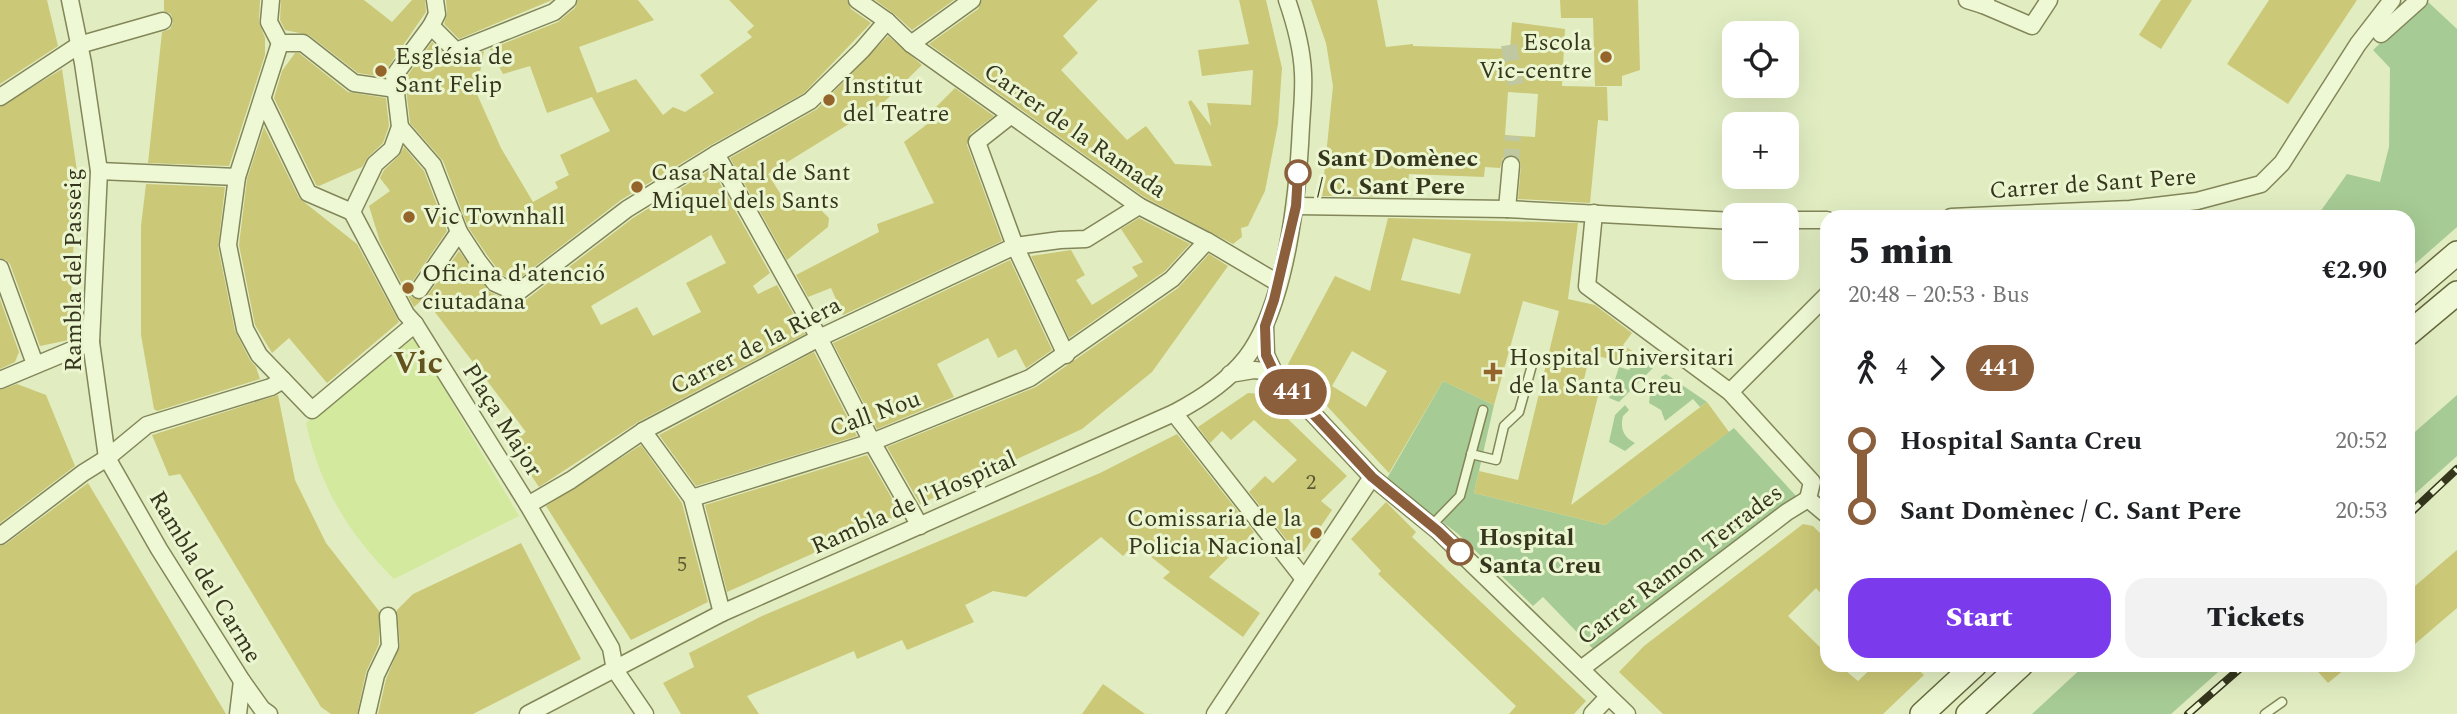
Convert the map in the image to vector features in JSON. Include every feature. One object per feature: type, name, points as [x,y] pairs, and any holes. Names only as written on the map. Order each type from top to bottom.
[{"type":"street","name":"Rambla del Passeig","points":[[70,0],[100,171],[91,342],[107,458]]},
{"type":"street","points":[[271,0],[269,22],[280,43],[237,177],[228,245],[245,329],[259,355],[312,410],[415,324]]},
{"type":"street","points":[[263,100],[308,193],[352,212],[375,164],[392,149],[400,127],[394,76],[431,26],[437,14],[435,0]]},
{"type":"street","points":[[431,26],[456,51],[554,12],[568,0]]},
{"type":"street","name":"Carrer de la Ramada","points":[[857,0],[887,21],[911,44],[1139,206],[1207,241],[1278,283]]},
{"type":"street","points":[[911,44],[972,0]]},
{"type":"street","name":"Rambla de l'Hospital","points":[[528,714],[722,613],[1174,413],[1195,402],[1230,374],[1246,358],[1265,326],[1296,206],[1303,74],[1300,48],[1287,0]]},
{"type":"street","points":[[1979,2],[2032,26],[2049,0]]},
{"type":"street","name":"Carrer de Sant Pere","points":[[2108,210],[2197,201],[2261,184],[2282,163],[2358,44],[2392,0]]},
{"type":"street","points":[[2381,34],[2418,0]]},
{"type":"street","points":[[0,97],[79,45],[163,21]]},
{"type":"street","points":[[400,127],[433,165],[459,232],[495,283],[517,293],[627,209],[716,154],[810,101],[887,21]]},
{"type":"street","points":[[280,43],[303,43],[354,83],[396,89]]},
{"type":"street","points":[[1010,116],[977,142],[1015,246],[1066,355]]},
{"type":"street","points":[[716,154],[920,526]]},
{"type":"street","points":[[1507,209],[1511,165]]},
{"type":"street","points":[[100,171],[237,177]]},
{"type":"street","name":"Carrer de la Riera","points":[[528,505],[571,480],[643,430],[819,338],[1015,246],[1086,239],[1139,206]]},
{"type":"street","points":[[1296,206],[1507,209],[1722,220]]},
{"type":"street","name":"Plaça Major","points":[[352,212],[401,304],[528,505],[611,648],[615,670],[645,714]]},
{"type":"street","points":[[1594,214],[1587,286],[1730,392],[1811,482],[1808,499],[1820,509]]},
{"type":"street","points":[[1799,220],[1820,220]]},
{"type":"street","points":[[419,290],[459,232]]},
{"type":"street","name":"Call Nou","points":[[692,498],[872,442],[1030,378],[1172,279],[1207,241]]},
{"type":"street","points":[[2415,289],[2457,253]]},
{"type":"street","points":[[0,268],[35,364]]},
{"type":"street","points":[[2415,328],[2457,293]]},
{"type":"street","points":[[1730,392],[1820,302]]},
{"type":"street","name":"Rambla de l'Hospital","points":[[1265,326],[1266,355],[1274,372]]},
{"type":"street","points":[[0,380],[91,342]]},
{"type":"street","points":[[1230,374],[1254,370],[1274,372],[1372,477],[1432,526],[1627,714]]},
{"type":"street","points":[[0,536],[156,420],[286,384]]},
{"type":"street","points":[[1174,413],[1304,579]]},
{"type":"street","points":[[643,430],[692,498],[722,613]]},
{"type":"street","name":"Rambla del Carme","points":[[107,458],[159,549],[242,681],[262,709],[270,714]]},
{"type":"street","points":[[1220,712],[1372,477]]},
{"type":"street","name":"Carrer Ramon Terrades","points":[[1581,669],[1787,512],[1808,499]]},
{"type":"street","points":[[367,714],[376,675],[390,646],[388,616]]},
{"type":"street","points":[[1922,714],[1966,672]]},
{"type":"street","points":[[1968,714],[2013,672]]},
{"type":"street","points":[[238,714],[242,681]]},
{"type":"street","points":[[1592,714],[1608,696]]},
{"type":"lane","points":[[1471,454],[1496,460],[1504,426],[1518,412],[1534,358]]},
{"type":"lane","points":[[1432,526],[1460,496],[1483,410]]},
{"type":"lane","points":[[2265,714],[2282,702]]},
{"type":"shaded area","points":[[2426,0],[2457,29],[2457,227],[2415,264],[2415,210],[2321,210],[2347,174],[2380,182],[2389,147],[2390,68],[2373,50],[2408,17],[2414,18],[2413,12]]},
{"type":"shaded area","points":[[1640,356],[1655,366],[1619,402],[1609,398],[1619,367],[1629,370]]},
{"type":"shaded area","points":[[1666,374],[1707,402],[1700,407],[1693,399],[1665,421],[1661,410],[1649,403],[1651,386],[1657,384],[1659,391],[1666,391],[1667,384],[1661,377]]},
{"type":"shaded area","points":[[1443,381],[1494,405],[1474,493],[1605,525],[1734,428],[1797,497],[1595,651],[1543,597],[1533,606],[1457,533],[1386,480]]},
{"type":"shaded area","points":[[2457,395],[2457,456],[2415,494],[2415,432]]},
{"type":"shaded area","points":[[1625,405],[1629,410],[1623,416],[1622,428],[1625,435],[1635,443],[1625,451],[1609,442],[1615,415]]},
{"type":"shaded area","points":[[2077,672],[2218,672],[2171,714],[2032,714]]},
{"type":"sand","points":[[414,338],[519,516],[394,579],[363,544],[338,508],[319,468],[306,423]]},
{"type":"building","points":[[0,0],[47,0],[58,46],[0,84]]},
{"type":"building","points":[[164,0],[260,0],[259,22],[265,38],[265,55],[229,166],[148,163],[162,32],[170,29],[173,23],[171,14],[164,11]]},
{"type":"building","points":[[281,0],[364,0],[392,22],[412,0],[425,0],[426,12],[386,70],[384,77],[358,73],[309,35],[285,30],[280,20]]},
{"type":"building","points":[[446,0],[552,0],[459,39],[444,24]]},
{"type":"building","points":[[578,0],[638,0],[654,20],[579,47],[597,93],[636,79],[663,115],[673,107],[685,112],[714,93],[700,75],[752,37],[747,32],[754,26],[729,0],[847,0],[851,9],[871,23],[804,93],[621,200],[516,281],[502,275],[468,227],[443,161],[410,123],[405,79],[432,42],[455,61],[484,51],[479,78],[472,83],[501,148],[533,202],[558,188],[555,182],[569,175],[560,155],[610,131],[592,97],[547,113],[530,66],[503,74],[490,49],[558,22],[575,8]]},
{"type":"building","points":[[875,0],[954,0],[912,30]]},
{"type":"building","points":[[982,0],[1098,0],[1063,36],[1078,53],[1061,70],[1127,140],[1146,126],[1175,164],[1212,166],[1188,102],[1191,100],[1211,126],[1207,103],[1251,105],[1253,70],[1202,76],[1198,50],[1249,44],[1239,0],[1266,0],[1282,68],[1278,124],[1265,191],[1248,226],[1241,228],[1242,237],[1233,244],[1144,197],[929,44],[978,9]]},
{"type":"building","points":[[1311,0],[1377,0],[1386,47],[1413,44],[1510,49],[1512,22],[1565,29],[1562,86],[1607,87],[1608,121],[1598,120],[1590,203],[1518,199],[1521,165],[1518,157],[1511,155],[1503,158],[1500,168],[1485,167],[1484,177],[1409,174],[1407,197],[1322,196],[1333,86],[1326,43]],"holes":[[[1508,92],[1538,94],[1535,137],[1505,135]]]},
{"type":"building","points":[[1560,0],[1638,0],[1640,70],[1622,76],[1622,86],[1595,86],[1593,18],[1561,18]]},
{"type":"building","points":[[2161,0],[2192,0],[2161,49],[2139,35]]},
{"type":"building","points":[[2269,0],[2357,0],[2288,104],[2227,64]]},
{"type":"building","points":[[888,36],[922,65],[883,103],[768,174],[788,206],[797,195],[810,207],[819,208],[829,218],[828,227],[787,260],[730,158],[817,109]]},
{"type":"building","points":[[295,53],[299,53],[348,92],[386,98],[389,126],[383,143],[362,167],[319,186],[316,185],[274,98],[282,71]]},
{"type":"building","points":[[62,69],[77,171],[69,340],[40,346],[10,264],[0,258],[0,107]]},
{"type":"building","points":[[955,88],[994,116],[970,134],[967,145],[1002,241],[843,315],[831,288],[808,297],[796,275],[879,232],[877,224],[934,203],[904,142],[939,115],[934,109]]},
{"type":"building","points":[[264,127],[299,198],[357,244],[399,322],[327,383],[289,338],[272,353],[255,325],[239,245],[247,179]]},
{"type":"building","name":"Vic Townhall","points":[[404,147],[424,171],[447,231],[410,285],[409,294],[413,298],[423,299],[414,307],[380,242],[369,206],[390,191],[380,178]]},
{"type":"building","points":[[712,169],[770,273],[753,286],[758,294],[777,285],[805,334],[638,422],[539,487],[509,442],[526,432],[425,299],[459,251],[490,292],[513,303],[523,302],[633,218]],"holes":[[[711,235],[726,263],[686,283],[701,312],[653,336],[637,307],[601,325],[591,306]]]},
{"type":"building","points":[[146,184],[225,187],[218,247],[235,331],[260,379],[157,411],[154,409],[141,335],[141,226]]},
{"type":"building","points":[[1139,218],[1190,244],[1165,271],[1069,338],[1031,256],[1071,250],[1085,275],[1076,280],[1092,305],[1138,276],[1132,267],[1143,262],[1121,229]]},
{"type":"building","name":"Hospital Universitari de la Santa Creu","points":[[1388,218],[1578,223],[1568,299],[1595,305],[1632,333],[1623,345],[1635,353],[1628,364],[1590,354],[1581,392],[1598,396],[1571,505],[1707,402],[1729,432],[1605,525],[1474,493],[1479,471],[1518,480],[1559,311],[1523,301],[1494,405],[1443,381],[1389,473],[1288,364],[1335,276],[1370,291]],"holes":[[[1413,238],[1471,254],[1460,294],[1401,280]],[[1352,351],[1387,371],[1366,407],[1332,386]]]},
{"type":"building","points":[[1209,254],[1228,266],[1152,372],[1082,429],[920,504],[887,447],[1036,387],[1178,288]]},
{"type":"building","points":[[1010,260],[1052,350],[1026,368],[1016,349],[998,358],[988,338],[937,364],[954,397],[877,429],[833,343]]},
{"type":"building","points":[[0,299],[19,352],[15,362],[0,369]]},
{"type":"building","points":[[814,352],[857,436],[696,486],[659,435]]},
{"type":"building","points":[[17,384],[46,395],[75,466],[0,523],[0,390]]},
{"type":"building","points":[[1248,393],[1262,394],[1347,476],[1321,501],[1332,510],[1300,557],[1249,492],[1265,476],[1273,483],[1297,460],[1254,420],[1231,440],[1222,431],[1210,443],[1198,427]]},
{"type":"building","points":[[278,395],[295,480],[326,543],[379,611],[379,644],[366,672],[357,714],[331,714],[321,707],[180,474],[169,476],[152,435]]},
{"type":"building","points":[[1177,434],[1254,532],[1209,577],[1260,613],[1243,637],[1163,578],[1170,572],[1135,544],[1123,556],[1101,537],[1026,597],[993,591],[965,605],[974,622],[907,650],[902,640],[857,659],[854,651],[747,696],[759,714],[681,714],[663,683],[694,667],[689,653],[762,616],[1100,473]]},
{"type":"building","points":[[641,445],[682,503],[708,602],[631,640],[546,506]]},
{"type":"building","points":[[867,455],[901,514],[727,592],[705,505]]},
{"type":"building","points":[[88,483],[226,714],[0,714],[0,546]]},
{"type":"building","points":[[1386,502],[1416,532],[1412,537],[1586,701],[1574,714],[1509,714],[1516,706],[1378,574],[1381,571],[1351,539]]},
{"type":"building","points":[[1803,524],[1813,526],[1820,533],[1820,592],[1816,588],[1788,616],[1820,647],[1820,672],[1847,672],[1858,681],[1868,672],[1921,672],[1924,675],[1883,714],[1663,714],[1619,672],[1644,646]]},
{"type":"building","points":[[521,543],[581,659],[473,714],[378,714],[386,679],[400,646],[397,610],[413,594]]},
{"type":"building","points":[[2457,550],[2457,608],[2415,644],[2415,586]]},
{"type":"building","points":[[2318,672],[2341,672],[2328,683]]},
{"type":"building","points":[[1103,684],[1145,714],[1082,714]]},
{"type":"tunnel","points":[[1509,45],[1517,92]]},
{"type":"tunnel","points":[[1511,165],[1513,136]]},
{"type":"railway","points":[[2415,508],[2457,469]]},
{"type":"railway","points":[[2188,714],[2236,672]]},
{"type":"bus line","name":"441","points":[[1298,173],[1296,206],[1274,300],[1265,326],[1266,355],[1274,372],[1372,477],[1460,552]]},
{"type":"place","name":"Escola Vic-centre","points":[[1606,57]]},
{"type":"place","name":"Església de Sant Felip","points":[[381,71]]},
{"type":"place","name":"Institut del Teatre","points":[[829,100]]},
{"type":"place","name":"Sant Domènec / C. Sant Pere","points":[[1298,173]]},
{"type":"place","name":"Casa Natal de Sant Miquel dels Sants","points":[[637,187]]},
{"type":"place","name":"Vic Townhall","points":[[409,217]]},
{"type":"place","name":"Oficina d'atenció ciutadana","points":[[408,288]]},
{"type":"place","name":"Hospital Universitari de la Santa Creu","points":[[1493,372]]},
{"type":"place","name":"Comissaria de la Policia Nacional","points":[[1316,533]]},
{"type":"place","name":"Hospital Santa Creu","points":[[1460,552]]},
{"type":"district","name":"Vic","points":[[418,363]]}]
